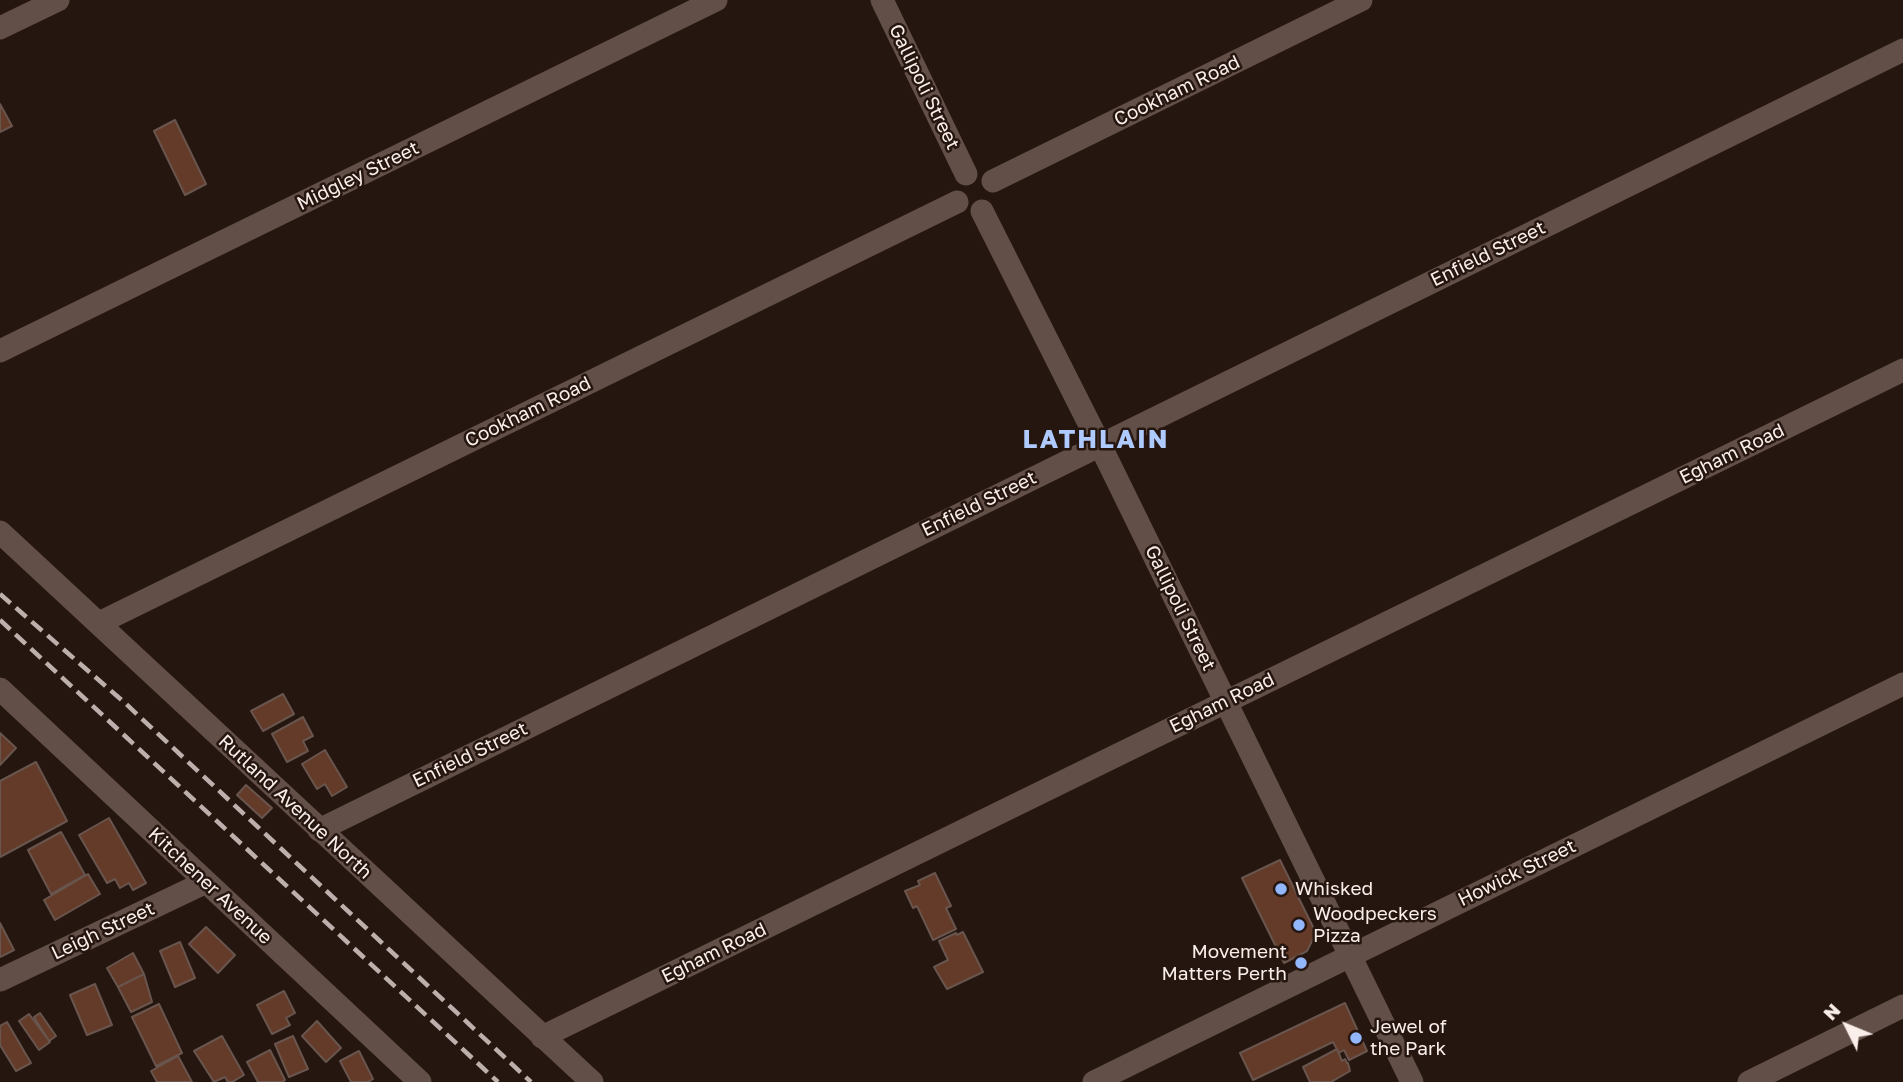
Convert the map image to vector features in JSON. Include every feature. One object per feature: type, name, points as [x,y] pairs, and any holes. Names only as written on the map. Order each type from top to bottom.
[{"type":"street","points":[[0,28],[58,0]]},
{"type":"street","name":"Midgley Street","points":[[0,351],[716,0]]},
{"type":"street","name":"Gallipoli Street","points":[[882,0],[966,174]]},
{"type":"street","name":"Cookham Road","points":[[992,181],[1361,0]]},
{"type":"street","name":"Enfield Street","points":[[319,830],[958,513],[1903,50]]},
{"type":"street","points":[[984,173],[992,181],[995,195],[993,202],[982,211],[971,212],[957,202],[955,189],[966,174],[984,173]]},
{"type":"street","name":"Cookham Road","points":[[99,623],[957,202]]},
{"type":"street","name":"Gallipoli Street","points":[[982,211],[1100,445],[1412,1082]]},
{"type":"street","name":"Egham Road","points":[[542,1037],[1903,370]]},
{"type":"street","name":"Rutland Avenue North","points":[[0,532],[592,1082]]},
{"type":"street","name":"Howick Street","points":[[1094,1082],[1903,684]]},
{"type":"street","name":"Kitchener Avenue","points":[[0,690],[420,1082]]},
{"type":"street","name":"Leigh Street","points":[[0,980],[206,882]]},
{"type":"street","points":[[1749,1082],[1903,1006]]},
{"type":"building","points":[[0,104],[12,126],[0,132]]},
{"type":"building","points":[[175,120],[206,184],[185,195],[154,131]]},
{"type":"building","points":[[283,694],[294,714],[263,731],[251,711]]},
{"type":"building","points":[[303,717],[313,736],[303,741],[308,751],[287,762],[272,734]]},
{"type":"building","points":[[0,733],[16,748],[0,765]]},
{"type":"building","points":[[325,750],[347,787],[332,796],[325,784],[317,789],[302,764]]},
{"type":"building","points":[[36,762],[67,821],[0,857],[0,781]]},
{"type":"building","points":[[246,785],[272,808],[262,818],[237,795]]},
{"type":"building","points":[[109,818],[146,883],[133,890],[129,883],[120,888],[115,879],[107,883],[79,835]]},
{"type":"building","points":[[61,832],[85,875],[51,894],[28,850]]},
{"type":"building","points":[[1280,860],[1316,933],[1307,951],[1284,963],[1242,878]]},
{"type":"building","points":[[935,873],[951,906],[946,908],[956,929],[933,940],[917,906],[913,908],[905,891],[920,885],[918,881]]},
{"type":"building","points":[[88,874],[100,894],[55,920],[44,900]]},
{"type":"building","points":[[0,923],[14,950],[0,957]]},
{"type":"building","points":[[206,927],[235,955],[218,973],[189,944]]},
{"type":"building","points":[[963,932],[983,972],[947,989],[934,967],[948,960],[939,941]]},
{"type":"building","points":[[180,942],[195,978],[175,987],[160,951]]},
{"type":"building","points":[[133,953],[144,974],[118,987],[107,968]]},
{"type":"building","points":[[144,974],[152,1002],[131,1012],[118,987]]},
{"type":"building","points":[[95,984],[112,1025],[87,1035],[70,995]]},
{"type":"building","points":[[284,991],[295,1013],[286,1018],[290,1025],[272,1034],[257,1005]]},
{"type":"building","points":[[1345,1003],[1367,1051],[1349,1060],[1344,1050],[1339,1053],[1333,1042],[1253,1080],[1240,1053]]},
{"type":"building","points":[[159,1004],[182,1053],[156,1066],[132,1017]]},
{"type":"building","points":[[40,1013],[56,1036],[49,1041],[34,1017]]},
{"type":"building","points":[[29,1014],[50,1042],[39,1050],[19,1021]]},
{"type":"building","points":[[317,1021],[341,1048],[326,1062],[302,1036]]},
{"type":"building","points":[[7,1022],[31,1063],[16,1071],[0,1045],[0,1026]]},
{"type":"building","points":[[222,1036],[244,1075],[232,1082],[228,1082],[225,1077],[214,1082],[194,1051]]},
{"type":"building","points":[[293,1036],[308,1069],[289,1077],[275,1044]]},
{"type":"building","points":[[1337,1049],[1342,1061],[1345,1059],[1348,1063],[1350,1071],[1331,1082],[1310,1082],[1303,1067]]},
{"type":"building","points":[[270,1050],[285,1080],[258,1082],[247,1062]]},
{"type":"building","points":[[359,1051],[373,1079],[368,1082],[351,1082],[340,1061]]},
{"type":"building","points":[[178,1056],[192,1082],[157,1082],[151,1071]]},
{"type":"railway","points":[[0,594],[125,703],[531,1082]]},
{"type":"railway","points":[[0,620],[498,1082]]},
{"type":"place","name":"Whisked","points":[[1281,889]]},
{"type":"place","name":"Woodpeckers Pizza","points":[[1299,925]]},
{"type":"place","name":"Movement Matters Perth","points":[[1301,963]]},
{"type":"place","name":"Jewel of the Park","points":[[1356,1038]]},
{"type":"district","name":"LATHLAIN","points":[[1096,440]]}]
